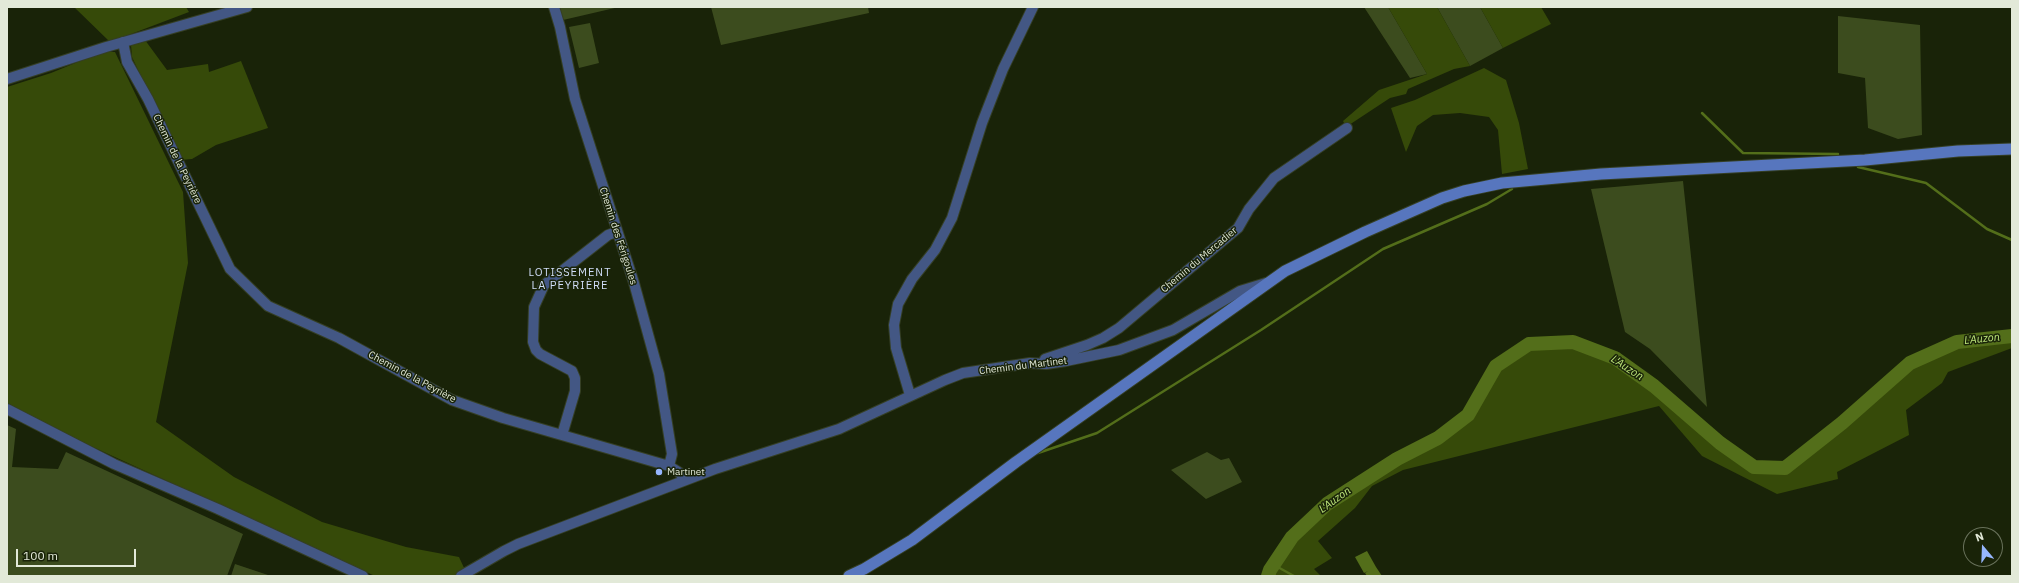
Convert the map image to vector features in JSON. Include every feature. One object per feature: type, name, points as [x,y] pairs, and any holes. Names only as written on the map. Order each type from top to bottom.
[{"type":"main road","points":[[849,576],[864,569],[912,540],[1016,462],[1270,282],[1305,261],[1423,206],[1464,191],[1483,187],[1601,174],[1865,160],[1958,151],[2012,149]]},
{"type":"street","points":[[7,79],[123,42],[247,7]]},
{"type":"street","name":"Chemin des Férigoules","points":[[554,7],[560,27],[575,99],[616,232],[634,283],[659,374],[672,454],[669,466]]},
{"type":"street","points":[[910,395],[896,348],[894,325],[898,304],[912,279],[935,250],[952,218],[982,123],[1003,69],[1033,7]]},
{"type":"street","name":"Chemin de la Peyrière","points":[[123,42],[127,62],[148,99],[230,269],[268,306],[339,338],[452,400],[503,418],[669,466],[680,473],[684,480]]},
{"type":"street","name":"Chemin du Mercadier","points":[[1030,363],[1087,345],[1103,338],[1119,328],[1238,228],[1249,209],[1274,178],[1347,128]]},
{"type":"street","points":[[562,435],[574,397],[575,378],[572,370],[540,354],[536,350],[534,342],[534,307],[544,285],[608,235],[616,232]]},
{"type":"street","name":"Chemin du Martinet","points":[[684,480],[838,428],[910,395],[963,373],[1030,363],[1046,364],[1060,362],[1119,350],[1173,330],[1240,291],[1270,282]]},
{"type":"street","points":[[7,409],[114,464],[363,576]]},
{"type":"street","points":[[461,576],[511,548],[684,480]]},
{"type":"shaded area","points":[[74,7],[186,7],[189,12],[110,42]]},
{"type":"shaded area","points":[[558,7],[619,7],[563,20]]},
{"type":"shaded area","points":[[711,7],[868,7],[869,13],[721,45]]},
{"type":"shaded area","points":[[1364,7],[1388,7],[1427,74],[1410,78]]},
{"type":"shaded area","points":[[1388,7],[1437,7],[1470,66],[1454,69],[1408,89],[1406,94],[1390,98],[1346,127],[1343,121],[1379,90],[1427,74]]},
{"type":"shaded area","points":[[1437,7],[1480,7],[1503,48],[1470,66]]},
{"type":"shaded area","points":[[1480,7],[1541,7],[1551,24],[1503,48]]},
{"type":"shaded area","points":[[1838,16],[1920,25],[1922,135],[1898,139],[1868,128],[1865,78],[1838,73]]},
{"type":"shaded area","points":[[590,23],[599,63],[579,68],[569,27]]},
{"type":"shaded area","points":[[145,40],[167,70],[208,64],[209,72],[241,61],[268,128],[216,145],[192,159],[180,160],[132,57],[131,45]]},
{"type":"shaded area","points":[[102,52],[115,52],[183,192],[188,263],[156,422],[234,477],[322,522],[406,547],[459,557],[465,570],[455,576],[375,576],[71,437],[7,403],[7,87],[51,73]]},
{"type":"shaded area","points":[[1484,68],[1506,80],[1519,123],[1528,169],[1502,174],[1498,130],[1489,117],[1460,113],[1433,115],[1417,126],[1406,152],[1391,108],[1415,100]]},
{"type":"shaded area","points":[[1683,181],[1707,407],[1650,349],[1625,332],[1591,189]]},
{"type":"shaded area","points":[[2012,338],[2012,348],[1948,372],[1942,383],[1906,410],[1909,435],[1837,472],[1838,479],[1777,494],[1702,456],[1659,406],[1403,470],[1372,486],[1355,508],[1318,541],[1332,558],[1314,569],[1321,576],[1271,576],[1296,539],[1329,506],[1400,461],[1439,441],[1470,418],[1498,369],[1530,348],[1572,345],[1614,360],[1654,387],[1720,446],[1754,468],[1785,470],[1844,425],[1912,366],[1957,344]]},
{"type":"shaded area","points":[[7,425],[16,429],[12,467],[58,469],[66,452],[243,534],[227,576],[7,576]]},
{"type":"shaded area","points":[[1207,452],[1221,460],[1229,458],[1242,482],[1206,499],[1171,470]]},
{"type":"shaded area","points":[[1367,551],[1382,576],[1367,576],[1365,573],[1368,571],[1364,573],[1355,557]]},
{"type":"shaded area","points":[[235,564],[271,576],[231,576]]},
{"type":"waterway","points":[[1702,113],[1743,153],[1838,154]]},
{"type":"waterway","points":[[1858,167],[1926,183],[1987,229],[2012,240]]},
{"type":"waterway","points":[[1038,453],[1097,433],[1261,330],[1383,249],[1487,204],[1512,189]]},
{"type":"waterway","name":"L'Auzon","points":[[1268,576],[1270,570],[1292,537],[1327,504],[1397,459],[1438,438],[1468,415],[1496,366],[1529,344],[1573,342],[1615,358],[1654,386],[1720,443],[1754,467],[1785,468],[1842,423],[1910,363],[1957,342],[2012,336]]},
{"type":"waterway","points":[[1274,565],[1294,576]]},
{"type":"place","name":"Martinet","points":[[659,472]]},
{"type":"district","name":"LOTISSEMENT LA PEYRIÈRE","points":[[570,279]]}]
